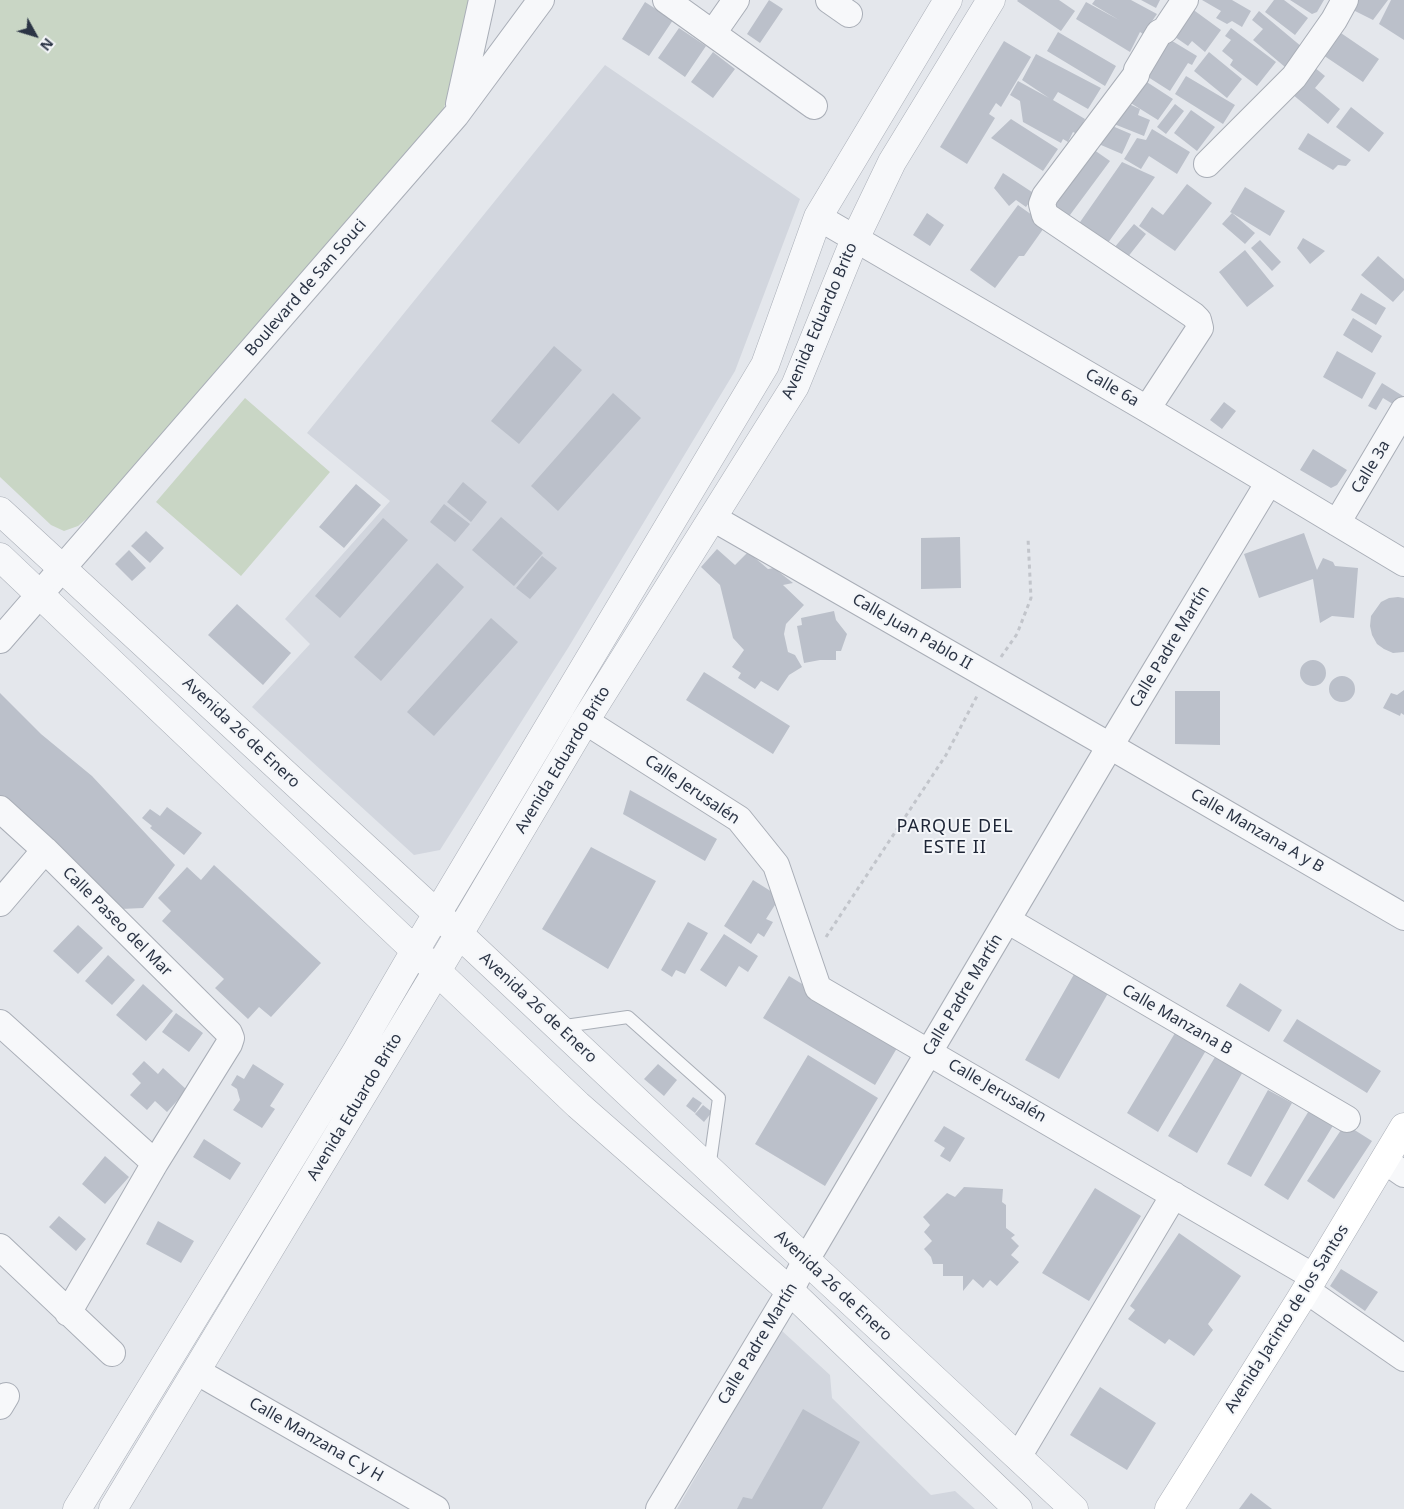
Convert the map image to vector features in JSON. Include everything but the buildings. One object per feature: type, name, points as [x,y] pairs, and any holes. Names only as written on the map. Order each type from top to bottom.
[{"type":"main road","name":"Avenida Jacinto de los Santos","points":[[1169,1509],[1310,1283],[1394,1167],[1404,1127]]},
{"type":"street","points":[[456,115],[482,0]]},
{"type":"street","name":"Boulevard de San Souci","points":[[0,640],[456,115],[541,0]]},
{"type":"street","points":[[666,0],[814,106]]},
{"type":"street","points":[[713,33],[736,0]]},
{"type":"street","name":"Avenida Eduardo Brito","points":[[77,1509],[351,1060],[765,365],[818,217],[948,0]]},
{"type":"street","name":"Avenida Eduardo Brito","points":[[113,1509],[585,721],[796,386],[855,239],[892,162],[991,0]]},
{"type":"street","points":[[1147,409],[1200,328],[1198,320],[1045,215],[1042,204],[1045,196],[1136,75],[1137,70],[1160,33],[1185,0]]},
{"type":"street","points":[[1207,164],[1294,77],[1334,20],[1345,0]]},
{"type":"street","name":"Calle 6a","points":[[818,217],[1147,409],[1404,563]]},
{"type":"street","name":"Calle 3a","points":[[1337,523],[1404,410]]},
{"type":"street","name":"Calle Padre Martín","points":[[659,1509],[790,1291],[806,1260],[1110,746],[1270,482]]},
{"type":"street","name":"Avenida 26 de Enero","points":[[0,512],[459,934],[709,1170],[1074,1509]]},
{"type":"street","name":"Calle Juan Pablo II","points":[[714,518],[1110,746]]},
{"type":"street","name":"Avenida 26 de Enero","points":[[0,557],[286,830],[416,949],[578,1105],[790,1291],[1018,1509]]},
{"type":"street","name":"Calle Jerusalén","points":[[585,721],[739,818],[776,865],[818,988],[1174,1195],[1310,1283],[1404,1358]]},
{"type":"street","name":"Calle Manzana A y B","points":[[1110,746],[1404,917]]},
{"type":"street","name":"Calle Paseo del Mar","points":[[0,809],[45,850],[229,1033],[229,1044],[155,1164]]},
{"type":"street","points":[[0,902],[45,850]]},
{"type":"street","name":"Calle Manzana B","points":[[1007,920],[1347,1119]]},
{"type":"street","points":[[0,1023],[155,1164],[68,1313]]},
{"type":"street","points":[[1018,1457],[1174,1195]]},
{"type":"street","points":[[0,1247],[112,1353]]},
{"type":"street","name":"Calle Manzana C y H","points":[[196,1371],[436,1509]]},
{"type":"lane","points":[[558,1027],[628,1017],[719,1098],[709,1170]]},
{"type":"path","points":[[810,962],[946,755],[988,676],[1017,634],[1031,598],[1028,538]]},
{"type":"shaded area","points":[[605,65],[800,199],[735,371],[568,648],[440,850],[414,855],[252,707],[310,644],[285,619],[390,501],[307,433]]},
{"type":"shaded area","points":[[781,1330],[830,1375],[832,1398],[931,1495],[955,1491],[975,1509],[677,1509]]},
{"type":"green space","points":[[0,0],[470,0],[458,63],[442,114],[90,516],[78,526],[64,531],[51,525],[0,477]]},
{"type":"green space","points":[[245,398],[330,472],[241,576],[156,502]]},
{"type":"district","name":"PARQUE DEL ESTE II","points":[[955,838]]}]
